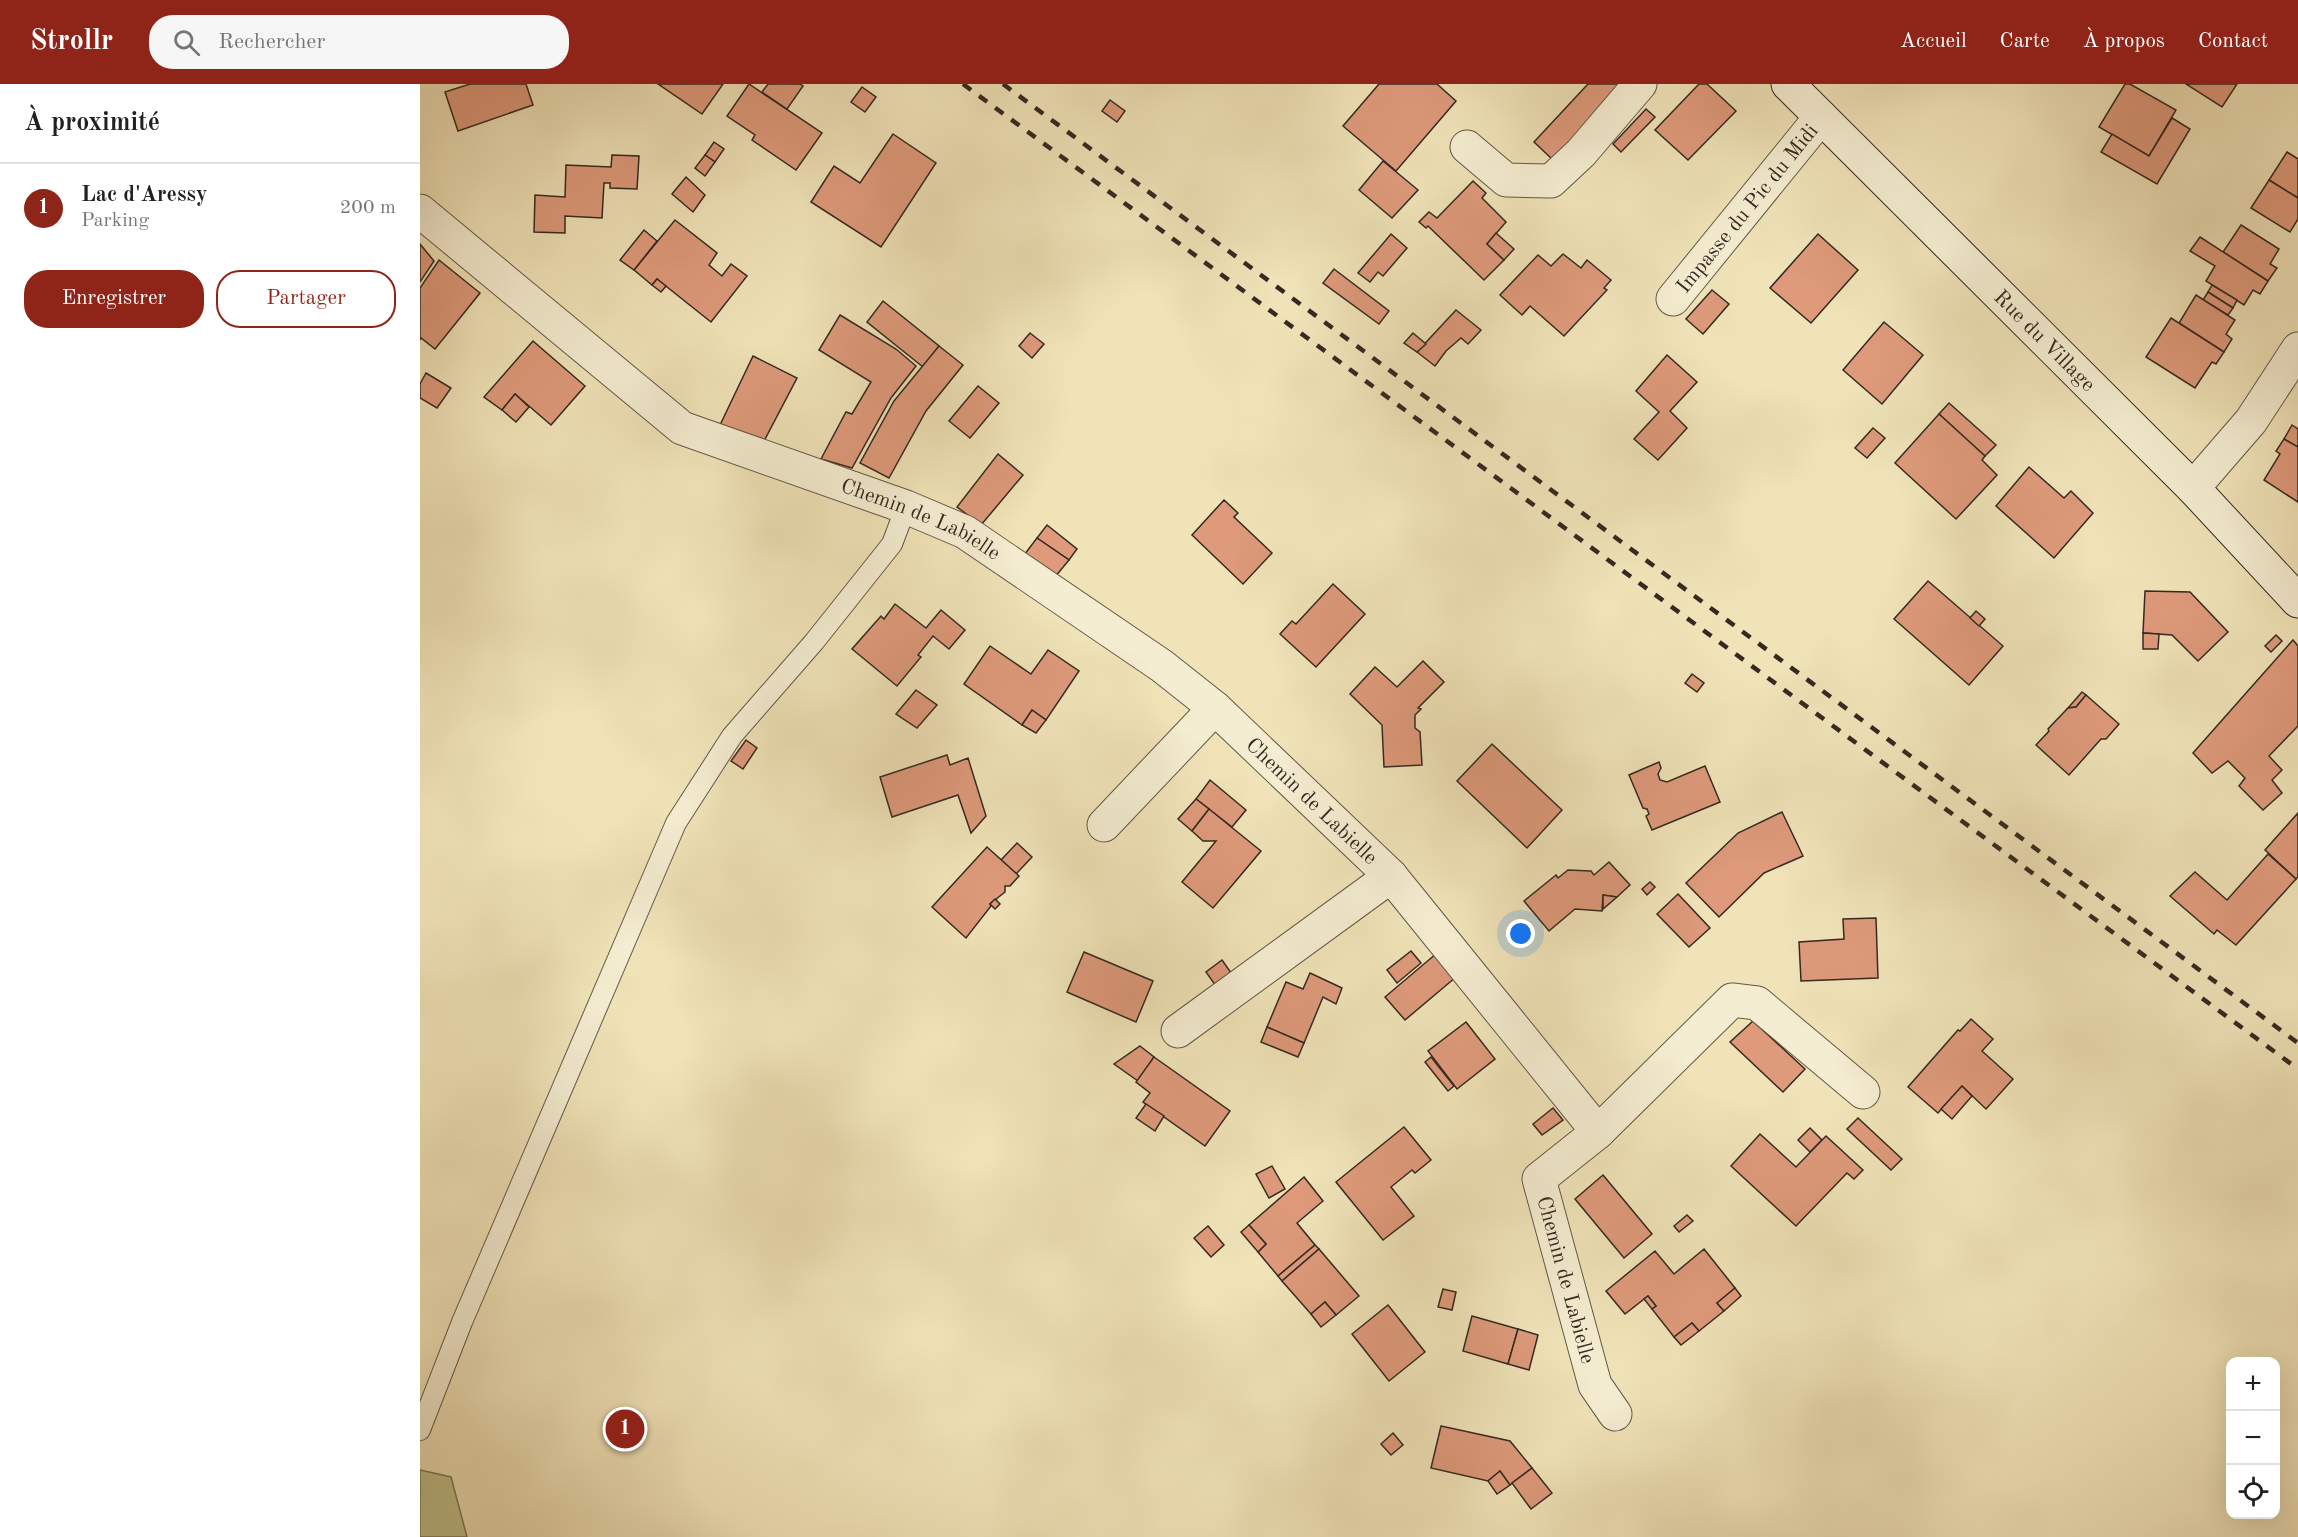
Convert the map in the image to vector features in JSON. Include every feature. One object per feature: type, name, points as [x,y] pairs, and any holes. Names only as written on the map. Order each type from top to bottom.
[{"type":"street","points":[[1467,147],[1506,180],[1551,181],[1581,153],[1640,84]]},
{"type":"street","name":"Rue du Village","points":[[1788,84],[2193,488],[2298,601]]},
{"type":"street","name":"Impasse du Pic du Midi","points":[[1673,299],[1821,117]]},
{"type":"street","name":"Chemin de Labielle","points":[[420,211],[682,428],[906,507],[965,532],[1162,666],[1215,708],[1391,876],[1598,1132]]},
{"type":"street","points":[[2193,488],[2251,421],[2298,349]]},
{"type":"street","points":[[1104,825],[1215,708]]},
{"type":"street","name":"Chemin de Labielle","points":[[1178,1031],[1391,876]]},
{"type":"street","name":"Chemin de Labielle","points":[[1615,1414],[1595,1385],[1539,1179],[1598,1132],[1732,1000],[1756,1003],[1863,1092]]},
{"type":"lane","points":[[420,1430],[462,1322],[676,823],[732,736],[814,642],[892,544],[906,507]]},
{"type":"green space","points":[[420,1470],[451,1477],[467,1537],[420,1537]]},
{"type":"building","points":[[470,84],[526,84],[533,105],[458,131],[445,92]]},
{"type":"building","points":[[658,84],[723,84],[702,114]]},
{"type":"building","points":[[749,84],[822,133],[796,170],[752,140],[755,135],[727,116]]},
{"type":"building","points":[[768,84],[800,84],[803,86],[787,109],[762,92]]},
{"type":"building","points":[[1379,84],[1437,84],[1456,101],[1396,171],[1343,126]]},
{"type":"building","points":[[1588,84],[1627,84],[1553,160],[1534,142]]},
{"type":"building","points":[[1699,84],[1707,84],[1736,111],[1688,160],[1655,130]]},
{"type":"building","points":[[2125,84],[2130,84],[2176,110],[2149,156],[2099,127]]},
{"type":"building","points":[[2186,84],[2237,84],[2222,107]]},
{"type":"building","points":[[862,87],[876,97],[865,112],[851,102]]},
{"type":"building","points":[[1110,100],[1125,111],[1117,122],[1102,111]]},
{"type":"building","points":[[1646,109],[1655,117],[1621,152],[1613,144]]},
{"type":"building","points":[[2172,118],[2190,129],[2157,184],[2101,152],[2112,134],[2149,156]]},
{"type":"building","points":[[893,134],[936,163],[881,247],[811,202],[834,166],[860,183]]},
{"type":"building","points":[[714,142],[724,149],[715,162],[705,155]]},
{"type":"building","points":[[2287,152],[2298,159],[2298,198],[2269,180]]},
{"type":"building","points":[[612,155],[639,156],[637,189],[610,188],[610,183],[604,183],[602,218],[565,216],[565,233],[534,232],[535,195],[565,197],[566,165],[611,167]]},
{"type":"building","points":[[705,155],[715,162],[705,176],[695,168]]},
{"type":"building","points":[[1383,161],[1418,190],[1392,218],[1359,190]]},
{"type":"building","points":[[686,177],[705,195],[693,212],[672,194]]},
{"type":"building","points":[[2269,180],[2298,198],[2298,219],[2290,232],[2251,208]]},
{"type":"building","points":[[1473,181],[1486,193],[1482,198],[1506,222],[1487,244],[1504,260],[1484,280],[1428,226],[1426,228],[1419,222],[1429,212],[1437,218]]},
{"type":"building","points":[[675,220],[717,253],[709,265],[722,276],[731,264],[747,276],[711,322],[657,279],[652,285],[634,270]]},
{"type":"building","points":[[2241,225],[2279,249],[2270,264],[2277,268],[2268,281],[2223,252]]},
{"type":"building","points":[[644,230],[657,241],[634,270],[620,260]]},
{"type":"building","points":[[1496,233],[1514,249],[1504,260],[1487,244]]},
{"type":"building","points":[[1391,234],[1407,248],[1383,276],[1378,272],[1370,282],[1358,273]]},
{"type":"building","points":[[1818,234],[1858,270],[1811,323],[1770,288]]},
{"type":"building","points":[[2200,237],[2268,281],[2260,294],[2253,290],[2244,305],[2206,281],[2215,266],[2190,251]]},
{"type":"building","points":[[420,244],[434,261],[420,282]]},
{"type":"building","points":[[1563,254],[1581,268],[1587,260],[1611,280],[1604,288],[1607,290],[1564,336],[1530,306],[1522,315],[1500,295],[1538,255],[1551,266]]},
{"type":"building","points":[[439,260],[480,293],[435,349],[421,338],[420,340],[420,288]]},
{"type":"building","points":[[1334,269],[1389,311],[1379,324],[1323,283]]},
{"type":"building","points":[[657,279],[666,286],[661,292],[652,285]]},
{"type":"building","points":[[2212,285],[2237,300],[2233,308],[2208,292]]},
{"type":"building","points":[[1712,290],[1729,304],[1703,334],[1686,319]]},
{"type":"building","points":[[2208,292],[2233,308],[2228,315],[2203,300]]},
{"type":"building","points":[[2196,295],[2235,320],[2226,334],[2232,339],[2224,352],[2179,323]]},
{"type":"building","points":[[883,301],[939,346],[923,367],[867,322]]},
{"type":"building","points":[[1456,310],[1481,330],[1468,344],[1461,338],[1446,351],[1435,366],[1417,352]]},
{"type":"building","points":[[840,315],[896,349],[916,366],[891,398],[852,468],[821,459],[846,412],[852,414],[871,382],[819,350]]},
{"type":"building","points":[[2171,318],[2224,352],[2216,364],[2212,362],[2195,388],[2146,357]]},
{"type":"building","points":[[1884,322],[1923,355],[1882,404],[1843,370]]},
{"type":"building","points":[[1030,333],[1044,344],[1032,358],[1019,346]]},
{"type":"building","points":[[1413,333],[1426,344],[1417,352],[1404,343]]},
{"type":"building","points":[[533,341],[585,386],[551,425],[515,394],[502,410],[484,397]]},
{"type":"building","points":[[939,346],[963,365],[926,411],[889,478],[860,463],[894,401]]},
{"type":"building","points":[[1667,355],[1697,382],[1670,411],[1687,428],[1658,460],[1634,439],[1659,412],[1636,391]]},
{"type":"building","points":[[753,356],[797,378],[764,441],[720,425]]},
{"type":"building","points":[[426,373],[451,388],[437,408],[420,398],[420,384]]},
{"type":"building","points":[[978,386],[999,403],[970,438],[949,421]]},
{"type":"building","points":[[515,394],[529,407],[516,422],[502,410]]},
{"type":"building","points":[[1949,403],[1996,445],[1985,456],[1939,414]]},
{"type":"building","points":[[1939,414],[1985,456],[1982,460],[1997,475],[1956,519],[1895,463]]},
{"type":"building","points":[[2292,425],[2298,429],[2298,447],[2284,439]]},
{"type":"building","points":[[1873,428],[1885,438],[1867,458],[1855,448]]},
{"type":"building","points":[[2284,439],[2298,447],[2298,502],[2264,480],[2280,454],[2276,451]]},
{"type":"building","points":[[998,454],[1023,475],[981,525],[957,507]]},
{"type":"building","points":[[2029,467],[2064,498],[2071,491],[2093,513],[2054,558],[1996,506]]},
{"type":"building","points":[[1224,500],[1238,513],[1234,517],[1272,553],[1243,584],[1192,535]]},
{"type":"building","points":[[1047,525],[1077,549],[1069,560],[1037,538]]},
{"type":"building","points":[[1037,538],[1069,560],[1055,577],[1024,555]]},
{"type":"building","points":[[1928,581],[2003,646],[1969,685],[1894,619]]},
{"type":"building","points":[[1333,584],[1365,614],[1316,667],[1280,634],[1292,621],[1296,624]]},
{"type":"building","points":[[2145,591],[2190,592],[2228,632],[2198,661],[2172,635],[2143,633]]},
{"type":"building","points":[[895,604],[926,628],[941,610],[965,630],[949,649],[933,636],[918,655],[921,657],[897,686],[852,649],[881,616],[884,619]]},
{"type":"building","points":[[1976,611],[1985,619],[1979,626],[1970,618]]},
{"type":"building","points":[[2143,633],[2159,634],[2158,649],[2143,649]]},
{"type":"building","points":[[2276,635],[2282,641],[2271,652],[2265,646]]},
{"type":"building","points":[[2293,640],[2298,646],[2298,726],[2269,756],[2282,770],[2272,780],[2282,793],[2263,810],[2239,786],[2245,778],[2228,761],[2212,773],[2193,753]]},
{"type":"building","points":[[990,646],[1031,674],[1048,650],[1079,671],[1046,720],[1032,710],[1022,725],[964,684]]},
{"type":"building","points":[[1423,661],[1444,682],[1418,708],[1421,709],[1415,715],[1415,728],[1420,732],[1422,765],[1384,767],[1382,725],[1350,694],[1375,667],[1397,687]]},
{"type":"building","points":[[1692,674],[1704,683],[1697,692],[1685,683]]},
{"type":"building","points":[[916,690],[937,705],[917,728],[896,714]]},
{"type":"building","points":[[2082,692],[2086,695],[2076,707],[2068,708]]},
{"type":"building","points":[[2086,695],[2119,724],[2106,739],[2101,739],[2069,775],[2036,745],[2068,708],[2076,707]]},
{"type":"building","points":[[1032,710],[1046,720],[1036,733],[1022,725]]},
{"type":"building","points":[[746,740],[757,748],[743,769],[731,761]]},
{"type":"building","points":[[1492,744],[1562,810],[1527,848],[1457,781]]},
{"type":"building","points":[[947,755],[950,765],[968,758],[986,816],[971,833],[958,795],[892,817],[880,777]]},
{"type":"building","points":[[1659,762],[1660,780],[1667,782],[1705,766],[1720,802],[1652,830],[1646,816],[1649,814],[1647,809],[1643,808],[1629,775]]},
{"type":"building","points":[[1210,780],[1246,810],[1232,827],[1196,799]]},
{"type":"building","points":[[1196,799],[1209,809],[1192,831],[1178,819]]},
{"type":"building","points":[[1209,809],[1261,851],[1213,908],[1182,882],[1216,841],[1203,841],[1192,831]]},
{"type":"building","points":[[1782,812],[1803,856],[1764,873],[1719,917],[1686,883],[1738,833]]},
{"type":"building","points":[[2298,813],[2298,877],[2296,879],[2265,850]]},
{"type":"building","points":[[1017,843],[1032,857],[1016,874],[1001,860]]},
{"type":"building","points":[[987,847],[1019,876],[1010,886],[1005,886],[1005,892],[990,904],[991,906],[966,938],[932,907]]},
{"type":"building","points":[[2268,854],[2296,879],[2236,945],[2217,930],[2214,934],[2170,896],[2195,872],[2227,900]]},
{"type":"building","points":[[1609,862],[1630,885],[1617,897],[1603,895],[1602,911],[1575,909],[1549,931],[1524,901],[1556,875],[1558,878],[1568,870],[1591,871],[1594,875]]},
{"type":"building","points":[[1650,882],[1655,887],[1647,895],[1642,889]]},
{"type":"building","points":[[1678,894],[1710,928],[1689,947],[1657,914]]},
{"type":"building","points":[[1603,895],[1617,897],[1603,909]]},
{"type":"building","points":[[995,899],[1000,904],[995,909],[990,904]]},
{"type":"building","points":[[1876,918],[1878,978],[1801,981],[1799,942],[1844,939],[1843,919]]},
{"type":"building","points":[[1411,951],[1421,963],[1397,983],[1387,970]]},
{"type":"building","points":[[1084,952],[1153,981],[1136,1022],[1067,992]]},
{"type":"building","points":[[1437,953],[1456,977],[1405,1020],[1385,997]]},
{"type":"building","points":[[1222,960],[1234,977],[1218,989],[1206,972]]},
{"type":"building","points":[[1310,973],[1342,988],[1336,1004],[1323,997],[1304,1043],[1267,1027],[1286,982],[1303,989]]},
{"type":"building","points":[[1971,1019],[1993,1039],[1982,1051],[2013,1079],[1986,1109],[1962,1086],[1938,1113],[1908,1087],[1958,1030],[1960,1031]]},
{"type":"building","points":[[1753,1021],[1805,1069],[1783,1092],[1730,1042]]},
{"type":"building","points":[[1466,1022],[1495,1059],[1457,1089],[1428,1051]]},
{"type":"building","points":[[1267,1027],[1304,1043],[1298,1057],[1261,1042]]},
{"type":"building","points":[[1140,1046],[1154,1057],[1138,1081],[1114,1064]]},
{"type":"building","points":[[1154,1057],[1230,1111],[1205,1146],[1143,1102],[1150,1093],[1136,1082]]},
{"type":"building","points":[[1431,1057],[1454,1086],[1448,1091],[1425,1062]]},
{"type":"building","points":[[1962,1086],[1972,1096],[1952,1119],[1941,1109]]},
{"type":"building","points":[[1146,1104],[1164,1116],[1155,1131],[1136,1118]]},
{"type":"building","points":[[1553,1108],[1563,1120],[1542,1135],[1533,1124]]},
{"type":"building","points":[[1858,1118],[1902,1159],[1891,1170],[1847,1129]]},
{"type":"building","points":[[1404,1127],[1431,1160],[1415,1173],[1412,1170],[1391,1187],[1414,1216],[1383,1240],[1336,1182]]},
{"type":"building","points":[[1810,1128],[1822,1140],[1810,1152],[1798,1140]]},
{"type":"building","points":[[1760,1134],[1796,1167],[1826,1136],[1863,1170],[1854,1179],[1847,1173],[1796,1226],[1731,1166]]},
{"type":"building","points":[[1272,1166],[1285,1189],[1269,1198],[1256,1174]]},
{"type":"building","points":[[1603,1175],[1652,1234],[1624,1258],[1575,1199]]},
{"type":"building","points":[[1304,1177],[1323,1201],[1297,1223],[1315,1245],[1278,1276],[1258,1252],[1266,1244],[1249,1225]]},
{"type":"building","points":[[1687,1215],[1693,1221],[1679,1232],[1674,1226]]},
{"type":"building","points":[[1249,1225],[1266,1244],[1258,1252],[1241,1232]]},
{"type":"building","points":[[1208,1226],[1224,1245],[1211,1257],[1194,1238]]},
{"type":"building","points":[[1315,1245],[1319,1249],[1282,1281],[1278,1276]]},
{"type":"building","points":[[1319,1249],[1359,1296],[1336,1315],[1325,1302],[1311,1314],[1282,1281]]},
{"type":"building","points":[[1704,1249],[1735,1288],[1717,1303],[1724,1311],[1699,1331],[1692,1323],[1674,1337],[1652,1309],[1656,1306],[1648,1296],[1625,1314],[1606,1291],[1655,1251],[1674,1274]]},
{"type":"building","points":[[1735,1288],[1741,1296],[1724,1311],[1717,1303]]},
{"type":"building","points":[[1443,1289],[1456,1292],[1452,1310],[1438,1307]]},
{"type":"building","points":[[1648,1296],[1656,1306],[1652,1309],[1644,1299]]},
{"type":"building","points":[[1325,1302],[1336,1315],[1321,1327],[1311,1314]]},
{"type":"building","points":[[1388,1305],[1425,1352],[1389,1381],[1352,1334]]},
{"type":"building","points":[[1472,1316],[1518,1329],[1508,1364],[1463,1351]]},
{"type":"building","points":[[1692,1323],[1699,1331],[1681,1345],[1674,1337]]},
{"type":"building","points":[[1518,1329],[1538,1335],[1529,1370],[1508,1364]]},
{"type":"building","points":[[1441,1426],[1510,1441],[1532,1468],[1510,1485],[1500,1471],[1488,1481],[1431,1468]]},
{"type":"building","points":[[1393,1433],[1403,1445],[1391,1455],[1381,1444]]},
{"type":"building","points":[[1532,1468],[1552,1493],[1531,1509],[1512,1483]]},
{"type":"building","points":[[1500,1471],[1510,1485],[1497,1494],[1488,1481]]},
{"type":"railway","points":[[963,84],[2298,1069]]},
{"type":"railway","points":[[1003,84],[2298,1043]]},
{"type":"place","name":"Lac d'Aressy","points":[[625,1429]]}]
